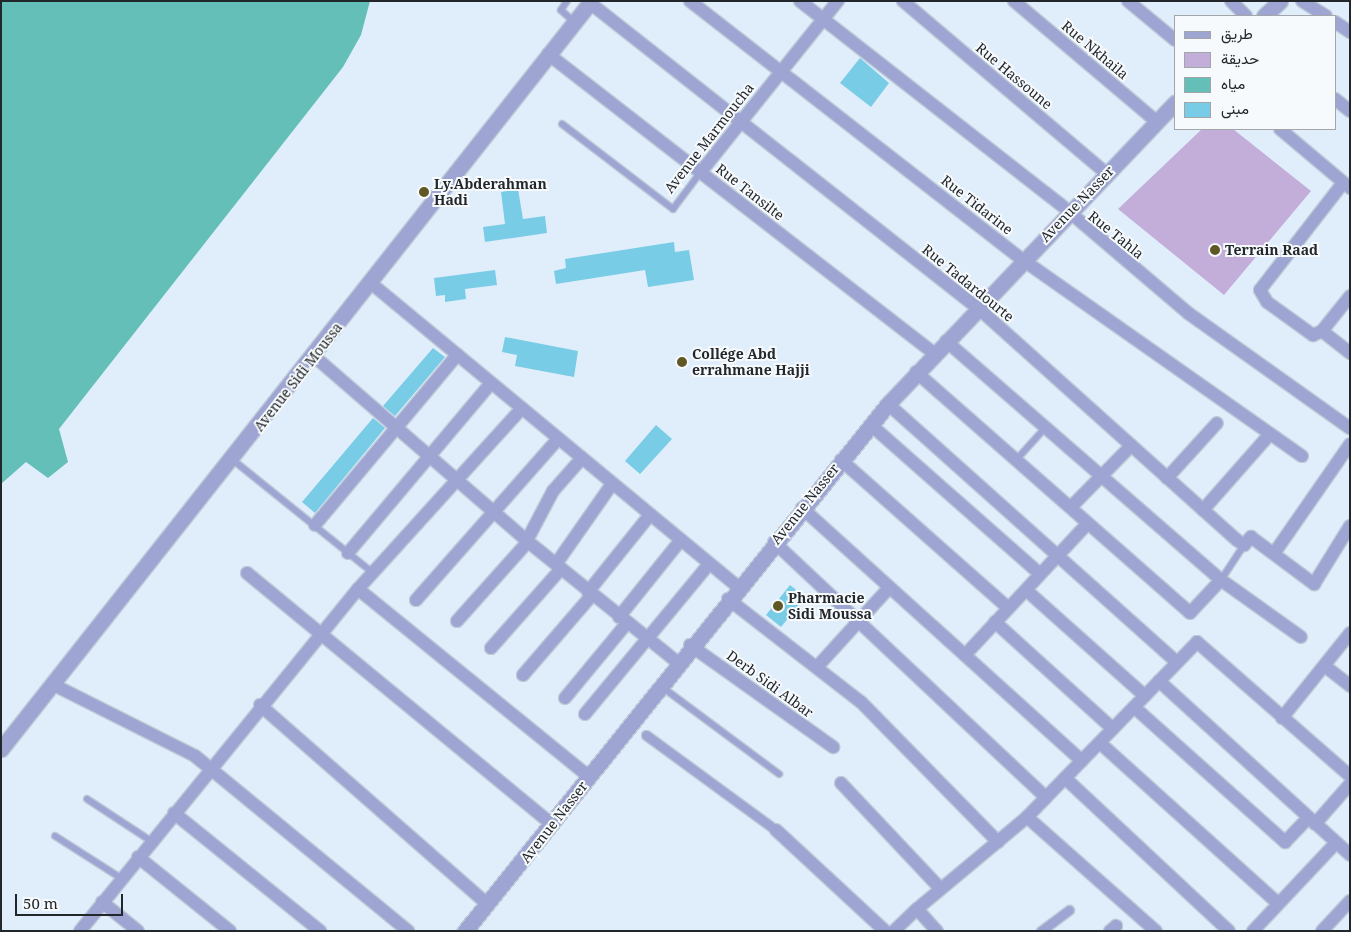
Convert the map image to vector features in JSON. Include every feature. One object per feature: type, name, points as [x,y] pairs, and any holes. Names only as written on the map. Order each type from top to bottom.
[{"type":"street","name":"Rue Tidarine","points":[[690,1],[1023,260],[1302,456]]},
{"type":"street","name":"Rue Tahla","points":[[800,1],[1060,204],[1066,214],[1195,318],[1350,428]]},
{"type":"street","name":"Avenue Marmoucha","points":[[700,172],[838,1]]},
{"type":"street","name":"Rue Hassoune","points":[[903,1],[1106,173]]},
{"type":"street","name":"Rue Nkhaila","points":[[1014,1],[1156,121]]},
{"type":"street","points":[[1128,1],[1174,39]]},
{"type":"street","points":[[1231,1],[1245,15]]},
{"type":"street","points":[[1265,15],[1280,1]]},
{"type":"street","points":[[1302,1],[1324,15]]},
{"type":"street","name":"Avenue Sidi Moussa","points":[[1,750],[209,491],[372,284],[548,54],[591,2]]},
{"type":"street","name":"Rue Tadardourte","points":[[591,2],[740,122],[977,307],[1244,545]]},
{"type":"street","points":[[1336,23],[1350,32]]},
{"type":"street","name":"Rue Tansilte","points":[[548,54],[934,353]]},
{"type":"street","points":[[1336,100],[1350,111]]},
{"type":"street","name":"Avenue Nasser","points":[[465,931],[553,825],[589,777],[639,730],[659,684],[888,404],[977,307],[1174,104]]},
{"type":"street","points":[[1281,130],[1347,183],[1260,290],[1267,302],[1305,332],[1313,335],[1322,331],[1350,296]]},
{"type":"street","points":[[372,284],[710,564],[733,593],[900,738],[998,842]]},
{"type":"street","points":[[1322,331],[1350,353]]},
{"type":"street","points":[[946,341],[1221,580],[1301,637]]},
{"type":"street","points":[[315,525],[457,355]]},
{"type":"street","points":[[314,357],[590,594],[677,662]]},
{"type":"street","points":[[916,372],[1190,614],[1221,580]]},
{"type":"street","points":[[348,553],[491,383]]},
{"type":"street","points":[[888,404],[1177,662]]},
{"type":"street","points":[[80,931],[210,766],[372,572],[522,408]]},
{"type":"street","points":[[1167,478],[1217,423]]},
{"type":"street","points":[[871,424],[1040,574]]},
{"type":"street","points":[[1203,510],[1270,434]]},
{"type":"street","points":[[416,600],[558,439]]},
{"type":"street","points":[[1275,552],[1350,444]]},
{"type":"street","points":[[1071,507],[1131,446]]},
{"type":"street","points":[[457,621],[526,540],[553,491],[582,458]]},
{"type":"street","points":[[841,460],[1008,608]]},
{"type":"street","points":[[491,648],[558,567],[612,484]]},
{"type":"street","points":[[802,508],[1082,760]]},
{"type":"street","points":[[523,675],[590,594],[650,515]]},
{"type":"street","points":[[965,655],[1088,523]]},
{"type":"street","points":[[1244,545],[1251,537],[1275,552],[1314,584],[1350,526]]},
{"type":"street","points":[[565,698],[681,540]]},
{"type":"street","points":[[774,542],[857,622],[1046,797]]},
{"type":"street","points":[[585,714],[710,564]]},
{"type":"street","points":[[247,573],[553,825]]},
{"type":"street","points":[[817,667],[889,588]]},
{"type":"street","points":[[358,589],[589,777]]},
{"type":"street","points":[[1026,590],[1145,696]]},
{"type":"street","points":[[995,622],[1113,729]]},
{"type":"street","points":[[1282,718],[1326,668],[1350,633]]},
{"type":"street","points":[[894,931],[940,888],[1027,817],[1196,642],[1350,776]]},
{"type":"street","name":"Derb Sidi Albar","points":[[690,645],[833,747]]},
{"type":"street","points":[[1326,668],[1350,686]]},
{"type":"street","points":[[1159,681],[1350,855]]},
{"type":"street","points":[[54,685],[210,766],[408,931]]},
{"type":"street","points":[[260,705],[487,904]]},
{"type":"street","points":[[1134,707],[1285,842],[1312,821],[1350,784]]},
{"type":"street","points":[[639,730],[776,830],[885,931]]},
{"type":"street","points":[[1100,743],[1278,903]]},
{"type":"street","points":[[1065,778],[1229,931]]},
{"type":"street","points":[[841,783],[940,888]]},
{"type":"street","points":[[174,813],[320,931]]},
{"type":"street","points":[[1027,817],[1156,931]]},
{"type":"street","points":[[1253,931],[1336,843]]},
{"type":"street","points":[[138,857],[230,931]]},
{"type":"street","points":[[1322,931],[1350,900]]},
{"type":"street","points":[[102,902],[138,931]]},
{"type":"street","points":[[918,909],[937,931]]},
{"type":"street","points":[[1042,931],[1069,910]]},
{"type":"lane","points":[[567,1],[561,10],[574,22]]},
{"type":"lane","name":"Avenue Marmoucha","points":[[562,124],[673,209],[700,172]]},
{"type":"lane","points":[[1016,460],[1045,428]]},
{"type":"lane","points":[[233,460],[372,572]]},
{"type":"lane","points":[[1221,580],[1244,545]]},
{"type":"lane","points":[[659,684],[779,774]]},
{"type":"lane","points":[[87,799],[151,841]]},
{"type":"lane","points":[[55,836],[122,878]]},
{"type":"green space","name":"Terrain Raad","points":[[1201,130],[1234,130],[1311,191],[1224,295],[1118,209]]},
{"type":"water","points":[[1,1],[370,1],[361,35],[343,67],[59,429],[68,462],[48,478],[26,462],[1,484]]},
{"type":"building","points":[[860,58],[889,83],[871,107],[840,83]]},
{"type":"building","points":[[518,189],[523,219],[545,216],[547,233],[485,242],[483,227],[505,224],[501,192]]},
{"type":"building","points":[[674,242],[675,252],[689,250],[694,280],[648,287],[645,270],[556,284],[554,271],[566,268],[565,259]]},
{"type":"building","points":[[495,270],[497,285],[465,289],[466,299],[445,302],[445,295],[436,296],[434,278]]},
{"type":"building","points":[[505,337],[578,351],[574,377],[515,366],[517,355],[502,352]]},
{"type":"building","points":[[433,348],[445,357],[395,416],[383,406]]},
{"type":"building","points":[[373,418],[385,428],[315,513],[302,502]]},
{"type":"building","points":[[656,425],[672,439],[640,474],[625,461]]},
{"type":"building","points":[[790,585],[805,597],[781,627],[766,615]]},
{"type":"place","name":"Ly.Abderahman Hadi","points":[[424,192]]},
{"type":"place","name":"Terrain Raad","points":[[1215,250]]},
{"type":"place","name":"Collége Abd errahmane Hajji","points":[[682,362]]},
{"type":"place","name":"Pharmacie Sidi Moussa","points":[[778,606]]}]
